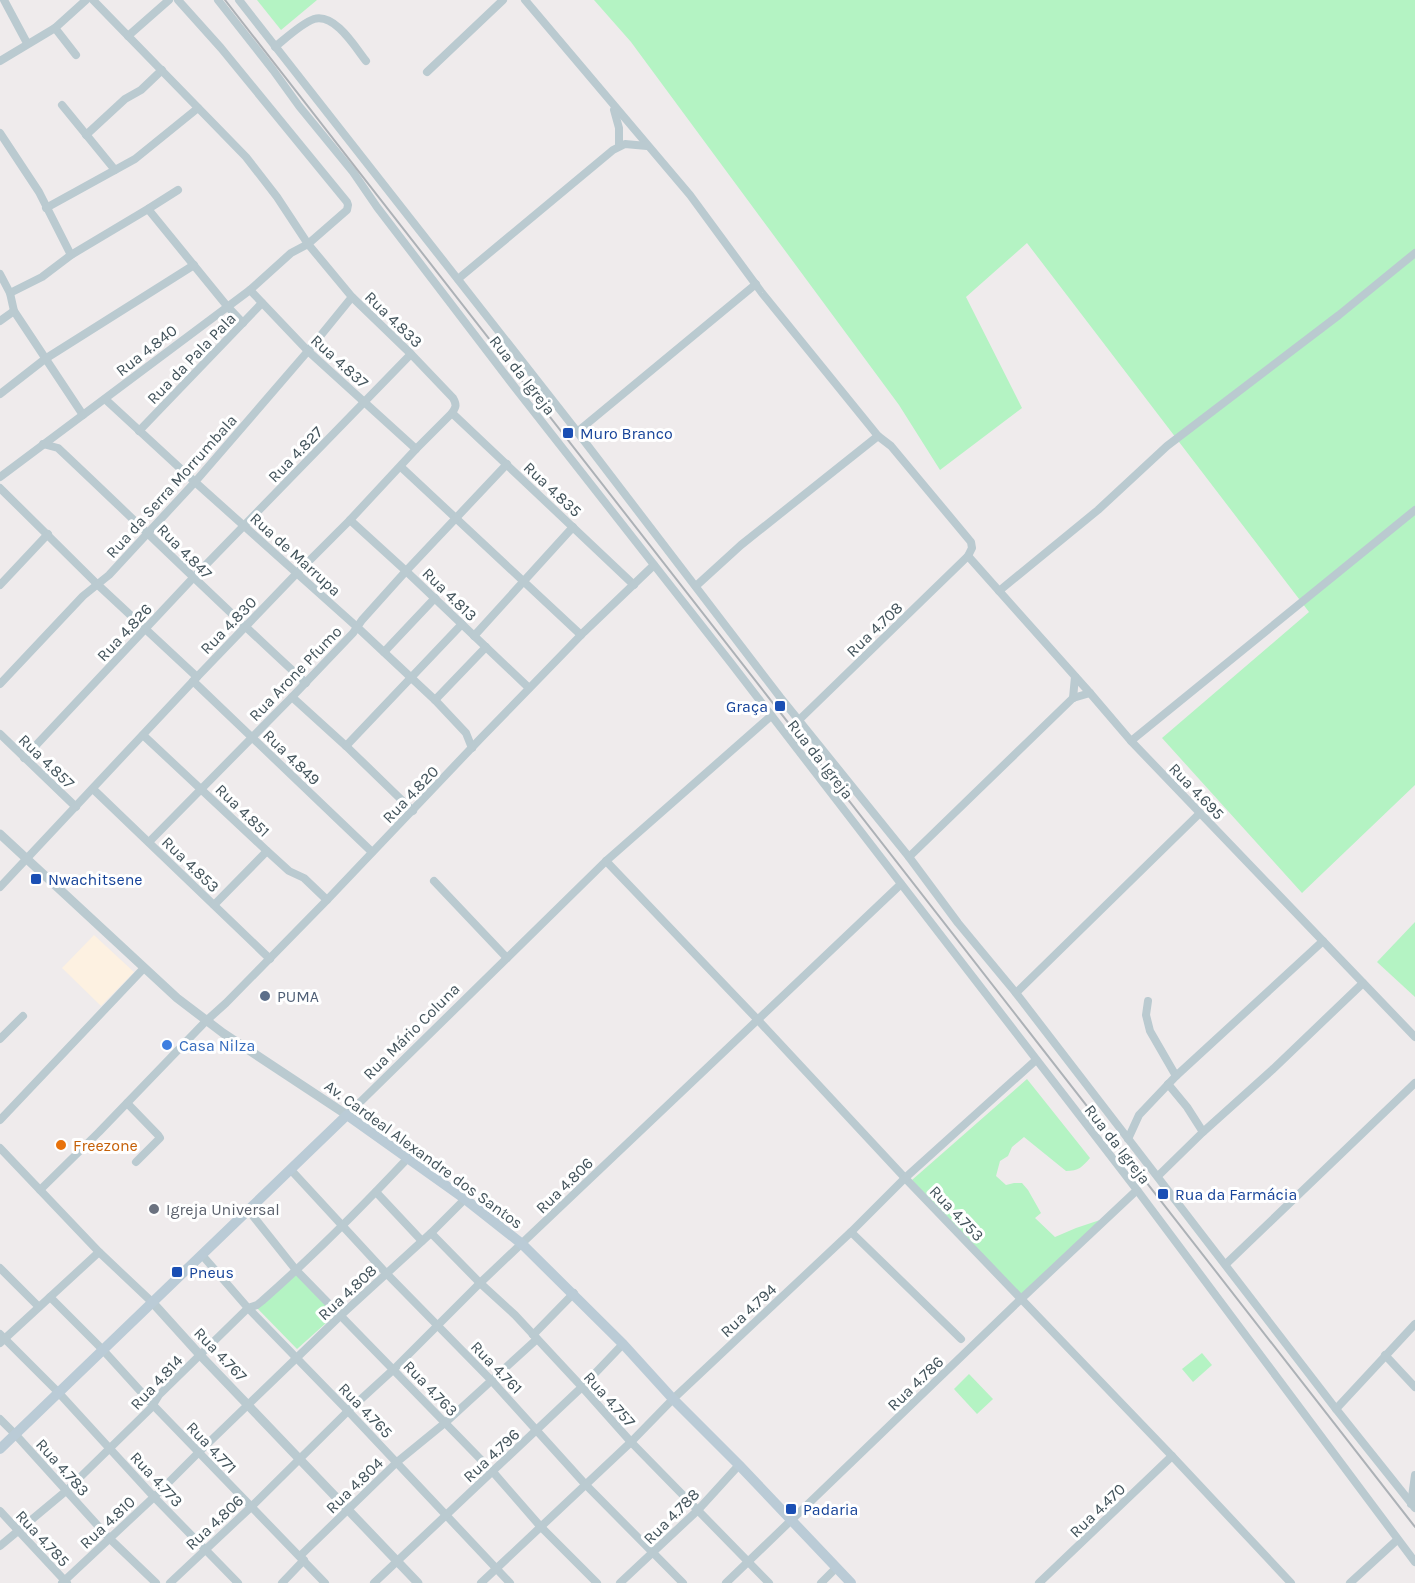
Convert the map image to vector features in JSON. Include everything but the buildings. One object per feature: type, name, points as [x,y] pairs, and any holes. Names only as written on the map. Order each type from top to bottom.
[{"type":"main road","name":"Av. Cardeal Alexandre dos Santos","points":[[348,1115],[465,1199],[522,1244],[574,1293],[673,1400],[739,1465],[851,1583]]},
{"type":"main road","name":"Rua Mário Coluna","points":[[0,1449],[348,1115]]},
{"type":"street","points":[[4,0],[27,44]]},
{"type":"street","points":[[0,61],[55,28],[86,0]]},
{"type":"street","name":"Rua 4.833","points":[[93,0],[246,157],[277,197],[308,244],[352,297],[453,398],[456,407],[452,413]]},
{"type":"street","points":[[128,36],[169,0]]},
{"type":"street","name":"Rua 4.840","points":[[0,477],[250,290],[291,253],[308,244],[346,210],[348,205],[221,48],[178,0]]},
{"type":"street","name":"Rua da Igreja","points":[[218,0],[1137,1190],[1415,1562]]},
{"type":"street","name":"Rua da Igreja","points":[[239,0],[799,720],[909,857],[958,923],[1016,993],[1413,1506]]},
{"type":"street","points":[[427,72],[503,0]]},
{"type":"street","points":[[525,0],[690,195],[756,284],[878,436],[891,446],[971,542],[972,548],[968,556]]},
{"type":"street","points":[[275,47],[314,19],[323,18],[335,23],[366,61]]},
{"type":"street","points":[[55,28],[76,55]]},
{"type":"street","points":[[86,135],[125,99],[141,90],[162,70]]},
{"type":"street","points":[[62,105],[115,170]]},
{"type":"street","points":[[613,105],[619,128],[619,146]]},
{"type":"street","points":[[46,208],[135,159],[198,108]]},
{"type":"street","points":[[0,133],[39,192],[71,255]]},
{"type":"street","points":[[458,279],[619,146],[632,144],[647,146]]},
{"type":"street","points":[[10,294],[42,277],[71,255],[178,190]]},
{"type":"street","points":[[148,209],[243,323]]},
{"type":"street","points":[[999,591],[1098,510],[1167,447],[1339,315],[1415,253]]},
{"type":"street","points":[[0,394],[45,359],[194,266]]},
{"type":"street","points":[[0,274],[10,294],[14,311],[82,415]]},
{"type":"street","points":[[577,432],[756,284]]},
{"type":"street","name":"Rua 4.837","points":[[250,290],[308,351],[416,449]]},
{"type":"street","name":"Rua da Serra Morrumbala","points":[[0,684],[82,596],[109,575],[195,482],[352,297]]},
{"type":"street","name":"Rua da Pala Pala","points":[[139,431],[261,303]]},
{"type":"street","points":[[0,321],[14,311]]},
{"type":"street","name":"Rua 4.827","points":[[245,526],[411,354]]},
{"type":"street","name":"Rua de Marrupa","points":[[105,399],[357,627],[435,700],[466,733]]},
{"type":"street","name":"Rua 4.830","points":[[0,887],[195,679],[452,413]]},
{"type":"street","name":"Rua 4.835","points":[[452,413],[634,585]]},
{"type":"street","points":[[58,448],[60,431]]},
{"type":"street","points":[[696,586],[741,544],[878,436]]},
{"type":"street","name":"Rua 4.847","points":[[43,444],[58,448],[306,683]]},
{"type":"street","name":"Rua Arone Pfumo","points":[[149,842],[306,683],[406,571],[507,464]]},
{"type":"street","points":[[401,467],[581,635]]},
{"type":"street","name":"Rua 4.849","points":[[0,488],[146,629],[252,738],[372,852]]},
{"type":"street","points":[[1131,741],[1415,510]]},
{"type":"street","name":"Rua 4.813","points":[[350,520],[529,688]]},
{"type":"street","name":"Rua 4.826","points":[[24,758],[245,526]]},
{"type":"street","points":[[474,636],[573,527]]},
{"type":"street","points":[[0,585],[48,534]]},
{"type":"street","name":"Rua 4.695","points":[[968,556],[1131,741],[1415,1037]]},
{"type":"street","name":"Rua 4.708","points":[[799,720],[968,556]]},
{"type":"street","name":"Rua 4.820","points":[[40,1190],[270,959],[581,635],[654,565]]},
{"type":"street","points":[[384,652],[435,598]]},
{"type":"street","points":[[346,746],[462,624]]},
{"type":"street","points":[[435,700],[486,647]]},
{"type":"street","points":[[1072,698],[1075,677]]},
{"type":"street","points":[[909,857],[1072,698],[1090,693]]},
{"type":"street","points":[[292,697],[413,811]]},
{"type":"street","name":"Rua Mário Coluna","points":[[348,1115],[606,861],[771,716]]},
{"type":"street","points":[[466,733],[482,738]]},
{"type":"street","points":[[466,733],[472,748]]},
{"type":"street","name":"Rua 4.857","points":[[0,734],[76,807]]},
{"type":"street","name":"Rua 4.851","points":[[143,735],[289,871],[304,878],[327,900]]},
{"type":"street","name":"Rua 4.853","points":[[93,789],[270,959]]},
{"type":"street","points":[[1016,993],[1200,813]]},
{"type":"street","name":"Av. Cardeal Alexandre dos Santos","points":[[0,834],[177,998],[206,1021],[348,1115]]},
{"type":"street","points":[[214,905],[267,851]]},
{"type":"street","name":"Rua 4.753","points":[[606,861],[1291,1583]]},
{"type":"street","points":[[434,881],[507,958]]},
{"type":"street","name":"Rua 4.806","points":[[170,1583],[394,1369],[480,1283],[901,884]]},
{"type":"street","points":[[1128,1139],[1139,1115],[1168,1084],[1323,941]]},
{"type":"street","points":[[0,1120],[144,968]]},
{"type":"street","points":[[1158,1176],[1363,983]]},
{"type":"street","points":[[1148,1001],[1146,1015],[1148,1023],[1176,1076]]},
{"type":"street","points":[[0,1039],[23,1016]]},
{"type":"street","name":"Rua 4.794","points":[[481,1583],[905,1178],[1036,1060]]},
{"type":"street","points":[[1226,1264],[1415,1083]]},
{"type":"street","points":[[1168,1084],[1203,1132]]},
{"type":"street","points":[[127,1103],[160,1138],[136,1162]]},
{"type":"street","name":"Rua 4.767","points":[[0,1148],[99,1252],[153,1303],[418,1583]]},
{"type":"street","name":"Rua 4.814","points":[[0,1546],[66,1491],[248,1308],[262,1301],[342,1226],[407,1159]]},
{"type":"street","name":"Rua 4.761","points":[[291,1170],[386,1274],[492,1381],[585,1484],[683,1583]]},
{"type":"street","name":"Rua 4.786","points":[[726,1583],[1137,1190]]},
{"type":"street","points":[[376,1192],[422,1241]]},
{"type":"street","name":"Rua 4.808","points":[[249,1405],[465,1199]]},
{"type":"street","name":"Rua 4.763","points":[[249,1211],[296,1269],[446,1422],[540,1526],[597,1583]]},
{"type":"street","points":[[851,1232],[961,1339]]},
{"type":"street","name":"Rua 4.757","points":[[431,1233],[515,1315],[631,1442],[769,1583]]},
{"type":"street","points":[[2,1338],[99,1252]]},
{"type":"street","name":"Rua 4.765","points":[[202,1256],[248,1308],[447,1514],[510,1583]]},
{"type":"street","points":[[0,1268],[39,1307]]},
{"type":"street","name":"Rua 4.804","points":[[282,1583],[347,1510],[397,1462],[492,1381],[574,1293]]},
{"type":"street","name":"Rua 4.771","points":[[50,1297],[325,1583]]},
{"type":"street","points":[[1336,1408],[1415,1324]]},
{"type":"street","name":"Rua 4.773","points":[[2,1338],[58,1392],[154,1497],[238,1583]]},
{"type":"street","name":"Rua 4.796","points":[[375,1583],[582,1387],[623,1344]]},
{"type":"street","points":[[1385,1355],[1415,1387]]},
{"type":"street","name":"Rua 4.810","points":[[64,1582],[249,1405]]},
{"type":"street","name":"Rua 4.783","points":[[0,1419],[109,1538],[156,1583]]},
{"type":"street","name":"Rua 4.470","points":[[1039,1583],[1172,1455]]},
{"type":"street","name":"Rua 4.788","points":[[620,1583],[698,1510],[739,1465]]},
{"type":"street","points":[[1413,1506],[1415,1475]]},
{"type":"street","name":"Rua 4.785","points":[[0,1511],[64,1582]]},
{"type":"street","points":[[1350,1583],[1398,1540]]},
{"type":"street","points":[[822,1583],[836,1569]]},
{"type":"shaded area","points":[[94,935],[134,972],[101,1006],[62,968]]},
{"type":"green space","points":[[257,0],[317,0],[281,30]]},
{"type":"green space","points":[[594,0],[1415,0],[1415,785],[1302,893],[1162,738],[1309,612],[1027,243],[966,297],[1022,408],[940,470],[899,405],[631,42]]},
{"type":"green space","points":[[1415,922],[1415,997],[1377,962]]},
{"type":"green space","points":[[1027,1079],[1090,1158],[1080,1168],[1066,1171],[1024,1137],[1012,1147],[1008,1156],[1000,1161],[996,1176],[1006,1185],[1022,1183],[1041,1213],[1035,1218],[1055,1237],[1100,1220],[1021,1299],[912,1180]]},
{"type":"green space","points":[[295,1272],[335,1315],[297,1349],[257,1308]]},
{"type":"green space","points":[[1202,1353],[1212,1365],[1193,1382],[1182,1369]]},
{"type":"green space","points":[[969,1374],[993,1399],[977,1414],[954,1389]]},
{"type":"railway","points":[[225,0],[1415,1527]]},
{"type":"place","name":"Muro Branco","points":[[568,433]]},
{"type":"place","name":"Graça","points":[[780,706]]},
{"type":"place","name":"Nwachitsene","points":[[36,879]]},
{"type":"place","name":"PUMA","points":[[265,996]]},
{"type":"place","name":"Casa Nilza","points":[[167,1045]]},
{"type":"place","name":"Freezone","points":[[61,1145]]},
{"type":"place","name":"Rua da Farmácia","points":[[1163,1194]]},
{"type":"place","name":"Igreja Universal","points":[[154,1209]]},
{"type":"place","name":"Pneus","points":[[177,1272]]},
{"type":"place","name":"Padaria","points":[[791,1509]]}]
